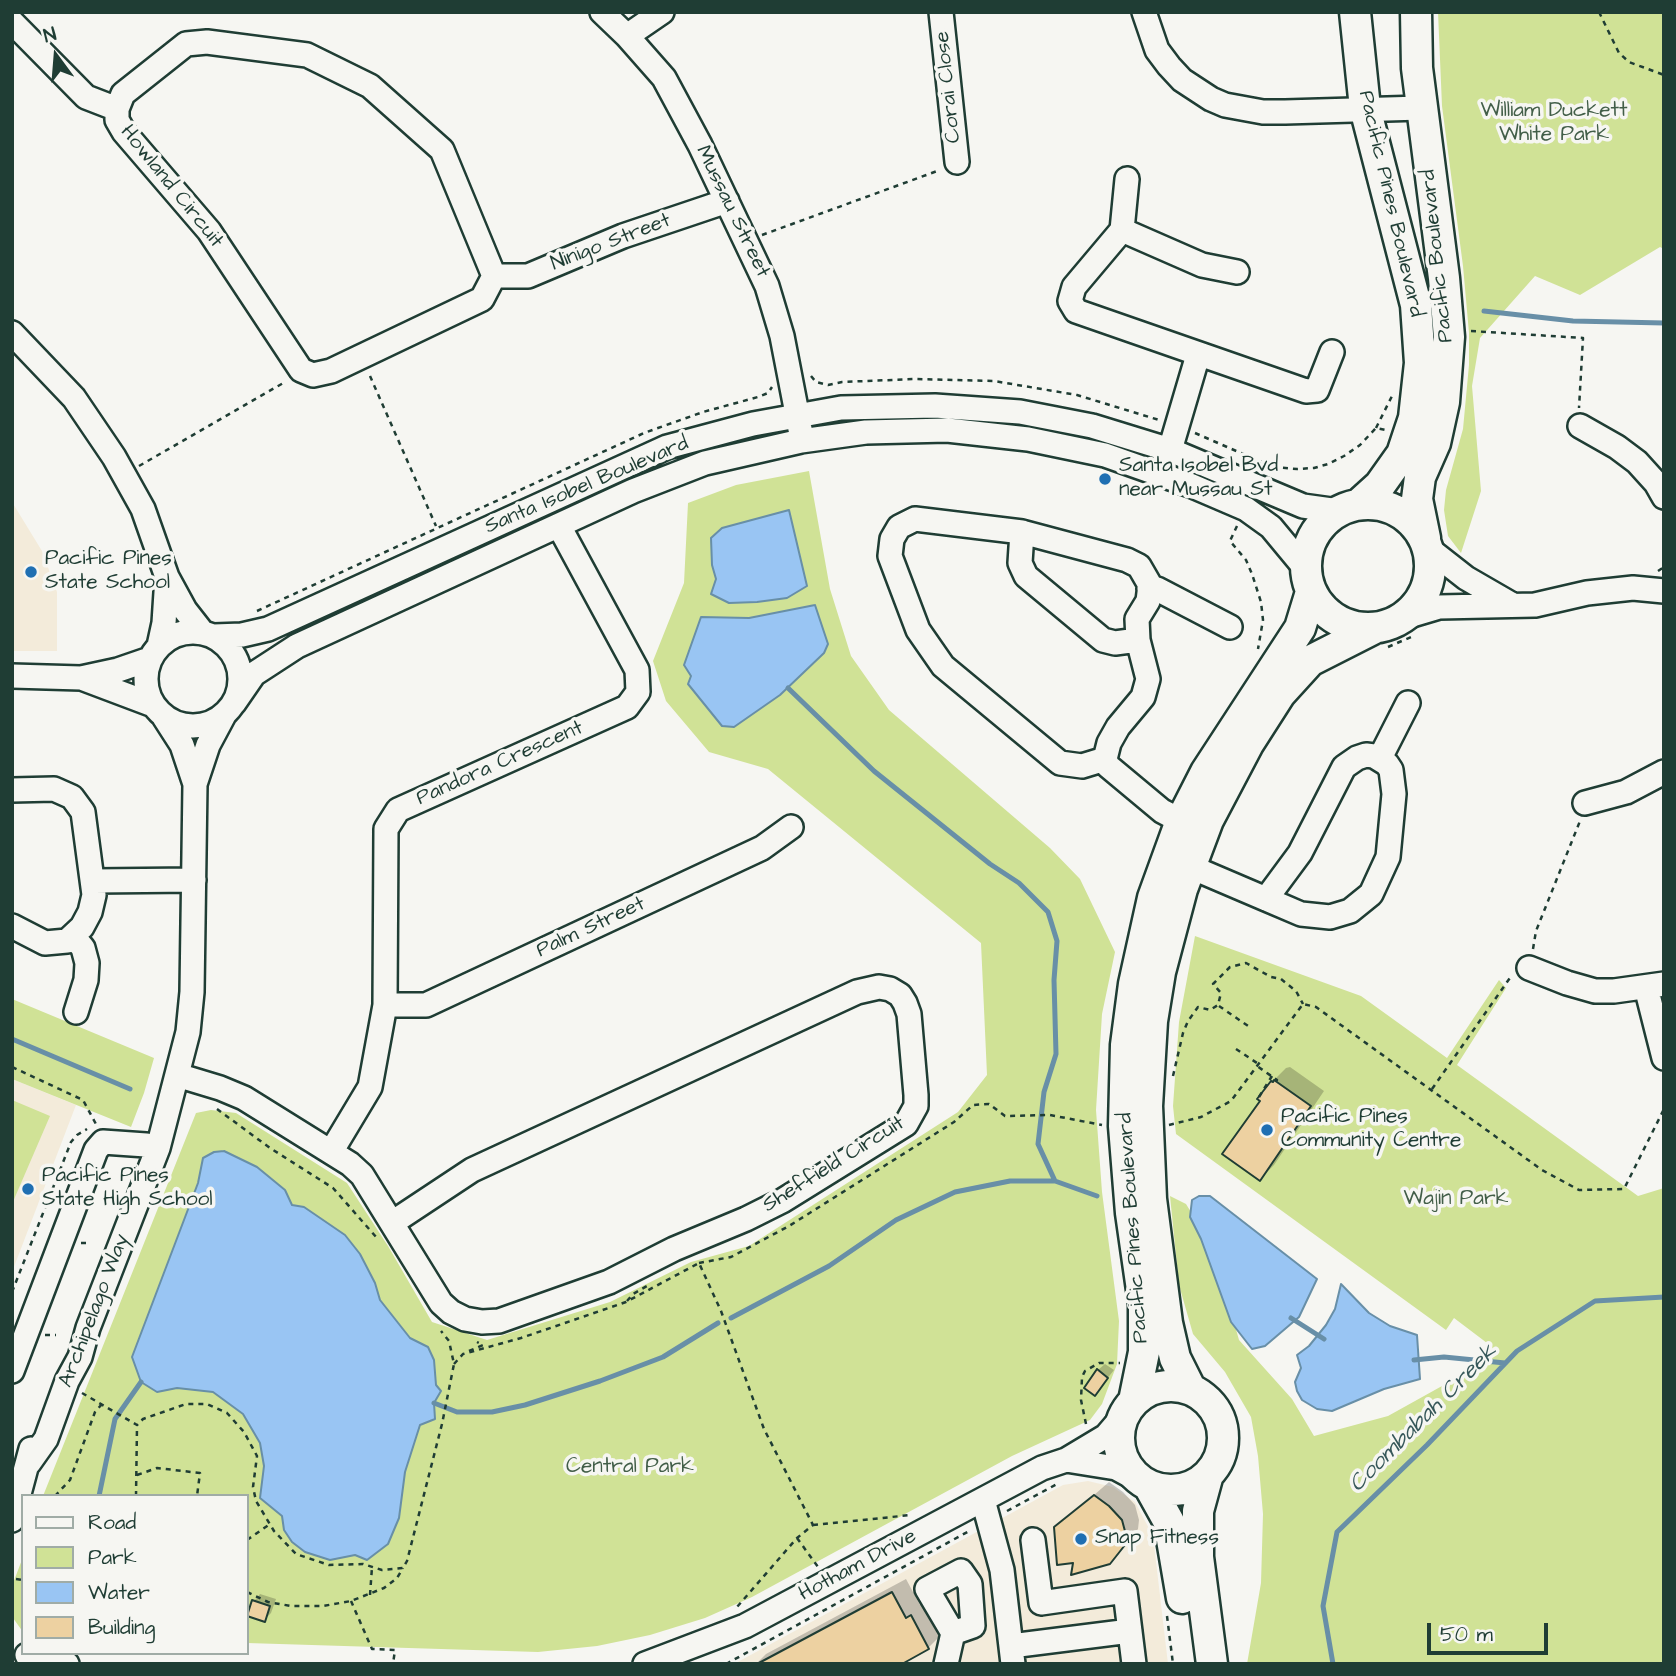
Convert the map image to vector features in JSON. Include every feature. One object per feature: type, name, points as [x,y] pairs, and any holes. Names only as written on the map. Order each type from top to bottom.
[{"type":"main road","name":"Pacific Pines Boulevard","points":[[1349,508],[1380,485],[1402,454],[1414,418],[1420,363],[1416,305],[1365,108],[1356,12]]},
{"type":"main road","name":"Pacific Boulevard","points":[[1416,12],[1417,68],[1449,337],[1444,402],[1435,443],[1420,477],[1417,499],[1427,544]]},
{"type":"main road","points":[[1379,505],[1397,511],[1413,523],[1427,544],[1431,565],[1423,596],[1415,608],[1402,618],[1373,629],[1354,627],[1336,620],[1322,608],[1308,580],[1307,551],[1314,535],[1325,521],[1349,508],[1379,505]]},
{"type":"main road","name":"Pacific Pines Boulevard","points":[[1129,1408],[1144,1352],[1143,1304],[1130,1213],[1124,1126],[1126,1045],[1134,984],[1153,898],[1181,821],[1206,772],[1300,628],[1308,580]]},
{"type":"main road","name":"Pacific Pines Boulevard","points":[[1191,1390],[1175,1358],[1167,1323],[1146,1126],[1152,1021],[1158,984],[1182,889],[1208,820],[1248,744],[1280,694],[1310,661],[1373,629]]},
{"type":"main road","points":[[1144,1483],[1164,1490],[1179,1490],[1194,1486],[1207,1478],[1218,1464],[1224,1447],[1223,1429],[1217,1412],[1206,1399],[1191,1390],[1176,1386],[1146,1392],[1129,1408],[1119,1433],[1120,1451],[1127,1467],[1144,1483],[1169,1522],[1176,1553],[1191,1664]]},
{"type":"main road","points":[[1207,1478],[1198,1511],[1198,1557],[1212,1664]]},
{"type":"street","name":"Mussau Street","points":[[602,12],[664,78],[746,240],[767,286],[782,335],[801,441]]},
{"type":"street","points":[[627,36],[662,12]]},
{"type":"street","name":"Corai Close","points":[[941,12],[957,162]]},
{"type":"street","points":[[1144,12],[1157,50],[1169,66],[1182,80],[1211,99],[1226,105],[1263,112],[1422,108]]},
{"type":"street","points":[[12,22],[86,97],[117,109]]},
{"type":"street","name":"Howland Circuit","points":[[301,370],[209,232],[124,132],[117,120],[117,109],[123,94],[186,44],[207,42],[307,55],[370,86],[442,150],[494,276]]},
{"type":"street","points":[[1126,179],[1122,230],[1074,287],[1070,301],[1076,311],[1306,391],[1317,390],[1332,352]]},
{"type":"street","name":"Ninigo Street","points":[[494,276],[528,276],[623,236],[727,201]]},
{"type":"street","points":[[1122,230],[1202,265],[1237,272]]},
{"type":"street","points":[[301,370],[313,376],[331,371],[482,299],[494,276]]},
{"type":"street","points":[[12,333],[74,398],[114,457],[143,509],[167,577],[185,610],[208,635],[226,645],[236,658],[240,680],[229,709],[210,723],[194,726],[179,724],[159,711],[81,678]]},
{"type":"street","points":[[1170,450],[1198,355]]},
{"type":"street","name":"Santa Isobel Boulevard","points":[[208,635],[242,635],[268,629],[667,447],[753,424],[841,408],[908,407],[1020,412],[1092,426],[1170,450],[1303,506],[1349,508]]},
{"type":"street","points":[[1580,426],[1637,462],[1656,483],[1664,497]]},
{"type":"street","name":"Santa Isobel Boulevard","points":[[229,709],[254,674],[297,646],[633,491],[705,463],[801,441],[866,432],[947,430],[1028,439],[1105,455],[1190,485],[1246,509],[1270,527],[1308,580]]},
{"type":"street","points":[[1105,759],[1082,766],[1059,763],[943,666],[918,630],[890,556],[892,539],[899,527],[915,519],[1023,532],[1127,560],[1139,566],[1150,585],[1149,601],[1137,620],[1138,640],[1148,679],[1143,697],[1118,727],[1109,743],[1105,759],[1108,766],[1162,811],[1181,821]]},
{"type":"street","name":"Pandora Crescent","points":[[331,1152],[370,1087],[385,1005],[386,829],[398,810],[627,707],[638,692],[637,670],[558,526]]},
{"type":"street","points":[[1023,532],[1020,563],[1026,576],[1103,640],[1115,643],[1138,640]]},
{"type":"street","points":[[1427,544],[1466,578],[1512,604]]},
{"type":"street","points":[[159,711],[147,691],[146,675],[164,623],[167,577]]},
{"type":"street","points":[[1402,618],[1438,607],[1512,604],[1535,606],[1587,593],[1659,582]]},
{"type":"street","points":[[1149,589],[1157,589],[1230,627]]},
{"type":"street","points":[[12,676],[81,678],[118,670],[155,653],[172,637],[187,632],[208,635]]},
{"type":"street","points":[[1380,758],[1408,703]]},
{"type":"street","name":"Archipelago Way","points":[[23,1464],[46,1438],[80,1357],[158,1148],[188,1032],[192,992],[195,784],[208,745],[229,709]]},
{"type":"street","name":"Archipelago Way","points":[[159,711],[182,745],[195,784]]},
{"type":"street","points":[[1191,866],[1266,899],[1301,914],[1330,917],[1350,911],[1371,894],[1388,857],[1392,837],[1393,779],[1387,764],[1380,758],[1366,755],[1344,767],[1300,853],[1266,899]]},
{"type":"street","points":[[1585,803],[1626,792],[1664,772]]},
{"type":"street","points":[[12,790],[54,789],[72,797],[83,812],[94,888],[86,920],[67,941],[45,943],[12,926]]},
{"type":"street","name":"Palm Street","points":[[385,1005],[426,1005],[762,848],[791,827]]},
{"type":"street","points":[[94,888],[194,888]]},
{"type":"street","points":[[73,936],[82,948],[87,963],[86,981],[76,1012]]},
{"type":"street","points":[[1530,968],[1595,991],[1655,985],[1664,1058]]},
{"type":"street","name":"Sheffield Circuit","points":[[177,1075],[244,1098],[350,1164],[362,1175],[441,1303],[450,1312],[465,1319],[499,1321],[609,1282],[674,1249],[782,1201],[906,1124],[916,1106],[916,1095],[909,1014],[905,1003],[900,995],[890,989],[878,987],[857,992],[483,1164],[392,1223]]},
{"type":"street","name":"Archipelago Way","points":[[12,1520],[23,1464],[146,1145],[177,1075]]},
{"type":"street","points":[[12,1371],[96,1150],[103,1142]]},
{"type":"street","points":[[12,1330],[79,1156],[89,1144],[103,1142],[146,1145]]},
{"type":"street","name":"Hotham Drive","points":[[645,1664],[745,1626],[825,1570],[985,1511],[1042,1468],[1064,1471],[1093,1437],[1106,1436],[1129,1408]]},
{"type":"street","points":[[1064,1471],[1115,1468],[1144,1483]]},
{"type":"street","points":[[985,1511],[1002,1570],[1007,1658],[1046,1641],[1130,1631]]},
{"type":"street","points":[[1033,1540],[1046,1641]]},
{"type":"street","points":[[1002,1570],[1037,1567]]},
{"type":"street","points":[[1041,1602],[1125,1591],[1134,1664]]},
{"type":"street","points":[[946,1664],[953,1633]]},
{"type":"street","points":[[35,1655],[67,1664]]},
{"type":"path","points":[[1599,12],[1619,53],[1629,62],[1664,75]]},
{"type":"path","points":[[746,240],[924,178],[957,162]]},
{"type":"path","points":[[1464,331],[1583,338],[1580,426]]},
{"type":"path","points":[[362,356],[436,526]]},
{"type":"path","points":[[139,466],[301,370]]},
{"type":"path","points":[[251,613],[643,433],[768,393],[775,378],[789,373],[806,370],[816,382],[828,385],[915,379],[994,382],[1077,395],[1177,426],[1273,467],[1306,468],[1328,464],[1344,456],[1360,445],[1376,428],[1393,393]]},
{"type":"path","points":[[1376,428],[1409,433]]},
{"type":"path","points":[[1259,487],[1273,467]]},
{"type":"path","points":[[1246,509],[1230,541],[1246,560],[1261,603],[1263,620],[1256,655]]},
{"type":"path","points":[[1659,582],[1664,567]]},
{"type":"path","points":[[1218,1006],[1221,993],[1213,984],[1230,967],[1241,963],[1252,965],[1270,977],[1290,985],[1303,1004]]},
{"type":"path","points":[[1163,1125],[1174,1125],[1201,1117],[1231,1101],[1303,1004]]},
{"type":"path","points":[[1303,1004],[1316,1007],[1542,1170],[1580,1190],[1623,1189],[1664,1109]]},
{"type":"path","points":[[1218,1006],[1251,1028]]},
{"type":"path","points":[[1168,1086],[1188,1021],[1198,1007],[1210,1010],[1218,1006]]},
{"type":"path","points":[[1236,1049],[1257,1063],[1257,1066],[1276,1081]]},
{"type":"path","points":[[12,1067],[83,1100],[103,1142]]},
{"type":"path","points":[[1259,1097],[1272,1076]]},
{"type":"path","points":[[463,1354],[521,1338],[626,1302],[699,1263],[730,1258],[789,1226],[954,1122],[973,1105],[989,1104],[1005,1116],[1050,1115],[1107,1126]]},
{"type":"path","points":[[212,1106],[270,1148],[333,1188],[383,1246]]},
{"type":"path","points":[[35,1235],[44,1238]]},
{"type":"path","points":[[699,1263],[721,1311],[764,1429],[813,1525]]},
{"type":"path","points":[[248,1592],[268,1602],[291,1606],[323,1606],[370,1595],[397,1578],[407,1561],[442,1424],[454,1364],[449,1341],[442,1331],[452,1333]]},
{"type":"path","points":[[454,1364],[463,1354],[483,1345],[472,1340]]},
{"type":"path","points":[[1093,1437],[1085,1422],[1081,1400],[1082,1377],[1099,1363],[1126,1364]]},
{"type":"path","points":[[81,1392],[137,1425]]},
{"type":"path","points":[[57,1494],[70,1480],[95,1412],[102,1404]]},
{"type":"path","points":[[136,1494],[137,1425],[143,1419],[186,1404],[206,1404],[227,1413],[244,1432],[257,1456],[253,1487],[256,1501],[270,1524],[296,1555],[329,1565],[363,1564],[382,1570],[403,1568]]},
{"type":"path","points":[[137,1475],[157,1468],[200,1473],[197,1494]]},
{"type":"path","points":[[726,1664],[985,1511],[1064,1471]]},
{"type":"path","points":[[902,1520],[919,1511]]},
{"type":"path","points":[[745,1626],[736,1608],[797,1538],[813,1525],[912,1515]]},
{"type":"path","points":[[248,1539],[270,1524]]},
{"type":"path","points":[[797,1538],[825,1570]]},
{"type":"path","points":[[370,1595],[373,1567]]},
{"type":"path","points":[[16,1579],[21,1580]]},
{"type":"path","points":[[351,1601],[372,1649],[395,1650],[393,1664]]},
{"type":"path","points":[[1166,1611],[1173,1664]]},
{"type":"shaded area","name":"Pacific Pines State School","points":[[12,502],[42,551],[57,592],[57,651],[12,651]]},
{"type":"shaded area","name":"Pacific Pines State High School","points":[[12,1079],[76,1105],[12,1272]]},
{"type":"shaded area","points":[[1088,1481],[1113,1487],[1135,1502],[1153,1536],[1168,1664],[734,1664],[1063,1485]]},
{"type":"green space","name":"William Duckett White Park","points":[[1438,12],[1664,12],[1664,249],[1660,247],[1580,295],[1535,276],[1480,338],[1472,386],[1481,491],[1461,553],[1448,536],[1444,510],[1446,490],[1463,429],[1469,333],[1442,106]]},
{"type":"green space","name":"Central Park","points":[[809,471],[830,589],[851,656],[889,710],[1050,848],[1080,879],[1115,952],[1102,1014],[1096,1110],[1102,1192],[1119,1321],[1117,1364],[1102,1404],[1090,1420],[1012,1456],[752,1597],[705,1618],[650,1635],[597,1646],[538,1652],[248,1643],[248,1494],[44,1494],[196,1113],[211,1110],[236,1113],[347,1183],[388,1246],[432,1322],[487,1340],[610,1302],[691,1262],[749,1246],[958,1112],[987,1075],[981,943],[768,769],[709,752],[666,701],[653,661],[684,583],[688,503],[736,485]]},
{"type":"green space","name":"Wajin Park","points":[[1195,936],[1361,996],[1447,1058],[1499,980],[1506,988],[1457,1065],[1638,1196],[1664,1188],[1664,1664],[1247,1664],[1261,1583],[1263,1514],[1258,1456],[1251,1417],[1225,1372],[1193,1334],[1179,1285],[1170,1196],[1186,1204],[1213,1248],[1239,1340],[1292,1399],[1314,1436],[1388,1416],[1469,1371],[1487,1343],[1454,1318],[1446,1330],[1176,1134],[1173,1106],[1179,1022]]},
{"type":"green space","points":[[12,999],[154,1058],[131,1127],[12,1079]]},
{"type":"green space","points":[[12,1100],[50,1116],[12,1204]]},
{"type":"green space","points":[[21,1562],[21,1629],[13,1618],[12,1586]]},
{"type":"water","points":[[789,510],[807,586],[787,598],[757,602],[729,603],[711,594],[716,579],[712,565],[711,538],[722,528]]},
{"type":"water","points":[[815,605],[828,644],[824,653],[780,695],[734,727],[722,726],[688,684],[691,676],[684,665],[701,617],[749,618]]},
{"type":"water","points":[[224,1151],[257,1167],[285,1190],[292,1205],[304,1207],[345,1235],[360,1254],[375,1283],[380,1300],[410,1338],[428,1347],[434,1360],[436,1385],[441,1391],[434,1403],[435,1419],[420,1425],[405,1472],[399,1518],[388,1544],[367,1560],[355,1555],[330,1560],[305,1552],[292,1542],[284,1530],[282,1516],[260,1498],[264,1466],[260,1443],[243,1414],[213,1392],[177,1388],[157,1392],[141,1382],[132,1357],[198,1183],[203,1158],[214,1152]]},
{"type":"water","points":[[1199,1196],[1210,1196],[1317,1279],[1299,1317],[1265,1346],[1252,1349],[1231,1322],[1201,1239],[1190,1217],[1192,1200]]},
{"type":"water","points":[[1341,1284],[1369,1313],[1390,1326],[1417,1335],[1420,1379],[1384,1389],[1332,1411],[1317,1409],[1302,1400],[1295,1382],[1301,1368],[1297,1355],[1309,1346],[1326,1325],[1335,1309]]},
{"type":"building","name":"Pacific Pines Community Centre","points":[[1274,1080],[1311,1106],[1260,1181],[1222,1154],[1260,1101],[1257,1099]]},
{"type":"building","points":[[1097,1369],[1108,1378],[1095,1396],[1084,1388]]},
{"type":"building","points":[[1094,1495],[1122,1520],[1126,1535],[1125,1545],[1110,1564],[1071,1575],[1073,1563],[1057,1565],[1054,1527]]},
{"type":"building","points":[[892,1592],[906,1618],[911,1615],[929,1649],[902,1664],[757,1664]]},
{"type":"building","points":[[252,1600],[270,1606],[265,1622],[248,1616]]},
{"type":"waterway","points":[[1484,311],[1573,321],[1664,323]]},
{"type":"waterway","points":[[788,688],[874,771],[990,864],[1019,883],[1048,912],[1057,941],[1054,980],[1056,1054],[1044,1092],[1038,1144],[1055,1181]]},
{"type":"waterway","points":[[12,1039],[130,1089]]},
{"type":"waterway","points":[[731,1318],[829,1266],[896,1220],[955,1192],[1010,1181],[1055,1181],[1097,1196]]},
{"type":"waterway","name":"Coombabah Creek","points":[[1333,1664],[1323,1606],[1337,1532],[1427,1445],[1517,1351],[1595,1301],[1664,1297]]},
{"type":"waterway","points":[[1291,1318],[1324,1339]]},
{"type":"waterway","points":[[434,1403],[457,1412],[492,1412],[525,1405],[663,1357],[718,1323]]},
{"type":"waterway","points":[[1414,1360],[1444,1357],[1505,1363]]},
{"type":"waterway","points":[[99,1494],[115,1419],[141,1382]]},
{"type":"place","name":"Santa Isobel Bvd near Mussau St","points":[[1105,479]]},
{"type":"place","name":"Pacific Pines State School","points":[[31,572]]},
{"type":"place","name":"Pacific Pines Community Centre","points":[[1267,1130]]},
{"type":"place","name":"Pacific Pines State High School","points":[[28,1189]]},
{"type":"place","name":"Snap Fitness","points":[[1081,1539]]}]
